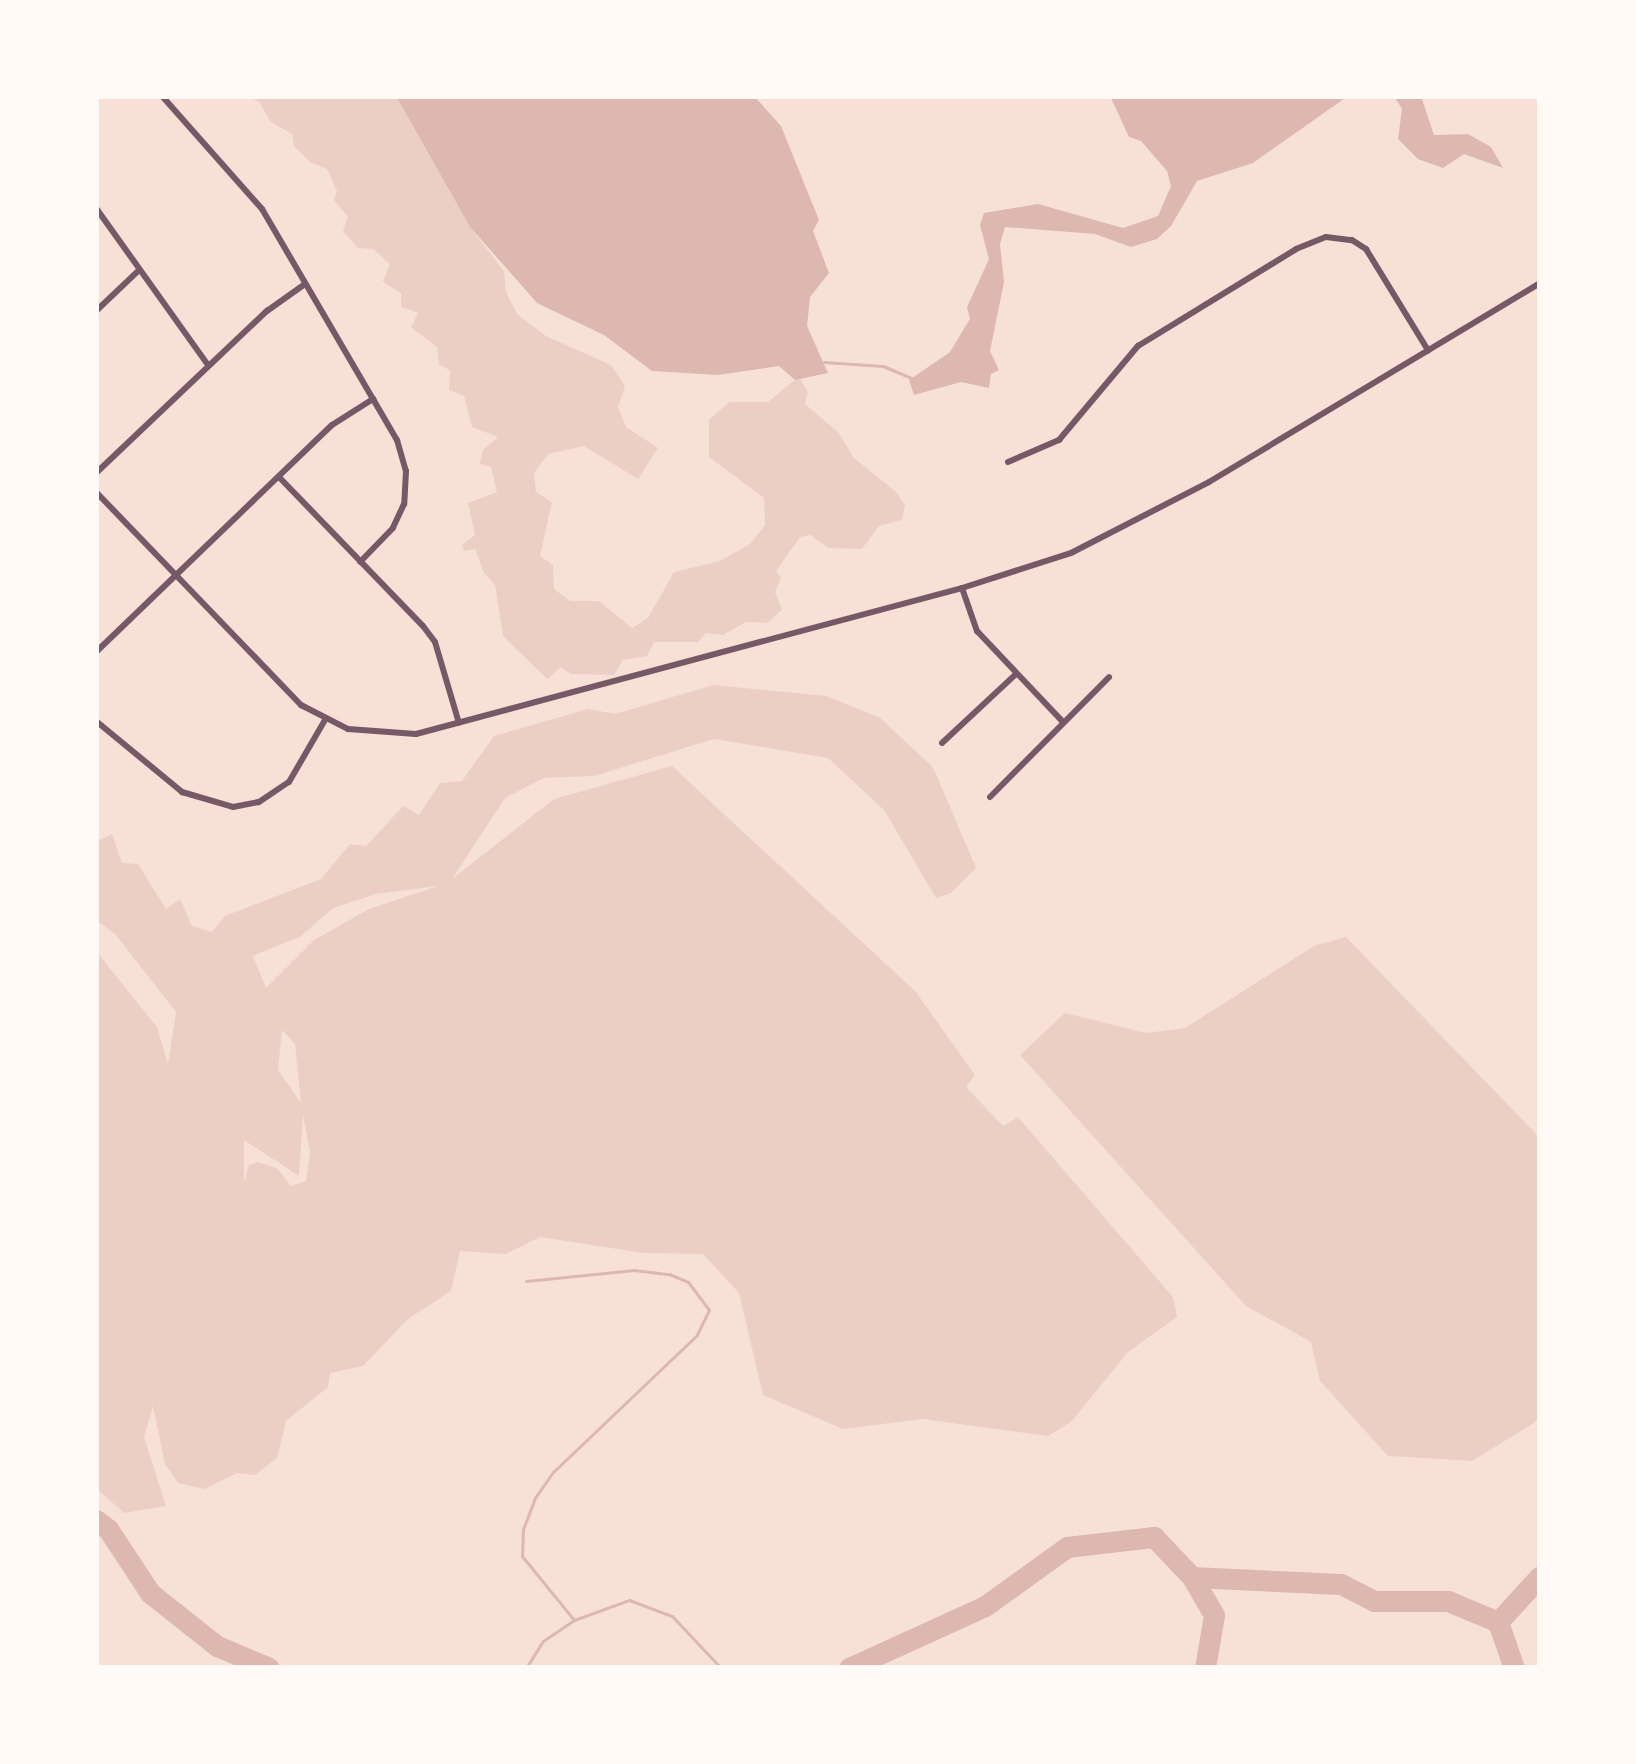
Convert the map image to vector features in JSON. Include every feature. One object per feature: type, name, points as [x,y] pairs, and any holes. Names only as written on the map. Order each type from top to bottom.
[{"type":"street","points":[[162,96],[262,209],[404,459],[406,494],[393,528],[360,562]]},
{"type":"street","points":[[96,208],[208,365]]},
{"type":"street","points":[[1008,462],[1059,440],[1138,346],[1317,239],[1344,238],[1366,250],[1428,350]]},
{"type":"street","points":[[96,311],[140,270]]},
{"type":"street","points":[[96,492],[278,685],[325,720],[364,733],[399,736],[459,724],[962,587],[1117,532],[1540,283]]},
{"type":"street","points":[[96,473],[208,365],[304,284]]},
{"type":"street","points":[[96,652],[332,425],[373,399]]},
{"type":"street","points":[[279,477],[434,642],[459,724]]},
{"type":"street","points":[[962,587],[977,631],[1063,722]]},
{"type":"street","points":[[942,743],[1016,674]]},
{"type":"street","points":[[990,797],[1035,757],[1109,677]]},
{"type":"street","points":[[96,721],[182,792],[232,807],[259,802],[290,782],[325,720]]},
{"type":"shaded area","points":[[247,96],[396,96],[470,227],[504,271],[506,292],[517,314],[546,336],[611,365],[625,386],[618,407],[626,427],[658,448],[638,479],[584,446],[548,454],[534,473],[536,492],[552,502],[540,556],[553,565],[554,589],[570,601],[599,601],[632,628],[648,618],[674,572],[720,561],[750,544],[765,525],[764,498],[709,457],[709,420],[729,402],[768,402],[795,380],[800,379],[808,392],[805,404],[838,432],[854,458],[895,491],[905,505],[902,520],[879,526],[862,549],[828,548],[811,535],[800,537],[776,571],[781,578],[775,592],[782,610],[767,623],[746,622],[723,635],[706,633],[698,642],[654,642],[647,656],[623,660],[614,675],[570,674],[561,667],[547,679],[503,636],[495,584],[484,573],[475,549],[464,551],[462,545],[475,535],[468,503],[497,492],[491,467],[480,464],[483,450],[498,437],[472,427],[464,396],[449,390],[450,370],[439,365],[437,347],[411,327],[418,313],[401,307],[401,293],[383,282],[390,264],[373,249],[358,248],[343,231],[348,217],[334,200],[337,191],[327,169],[310,162],[294,146],[292,134],[271,122],[259,102]]},
{"type":"shaded area","points":[[396,96],[754,96],[781,126],[819,220],[813,231],[829,273],[810,297],[807,326],[828,373],[795,380],[779,366],[718,375],[652,371],[604,335],[537,303],[470,227]]},
{"type":"shaded area","points":[[1110,96],[1348,96],[1253,163],[1197,181],[1171,226],[1157,239],[1131,247],[1095,234],[1005,227],[1000,244],[1004,282],[990,351],[999,370],[991,374],[989,388],[961,382],[914,395],[909,380],[950,352],[970,319],[967,307],[989,259],[980,225],[984,213],[1038,204],[1123,228],[1158,216],[1171,186],[1167,171],[1141,141],[1129,137]]},
{"type":"shaded area","points":[[1394,96],[1421,96],[1434,135],[1468,134],[1491,147],[1503,168],[1464,154],[1443,168],[1418,159],[1398,139],[1402,109]]},
{"type":"shaded area","points":[[713,685],[827,696],[880,718],[933,767],[976,868],[951,893],[936,898],[884,810],[828,758],[714,739],[594,776],[544,778],[505,798],[452,879],[554,799],[672,766],[916,992],[975,1075],[966,1087],[1003,1126],[1018,1117],[1173,1297],[1177,1317],[1128,1352],[1071,1422],[1048,1436],[922,1419],[843,1429],[763,1395],[739,1293],[703,1254],[643,1253],[540,1237],[506,1254],[460,1251],[451,1291],[408,1319],[363,1366],[330,1373],[328,1387],[286,1421],[277,1458],[255,1475],[237,1473],[204,1489],[178,1483],[165,1464],[153,1406],[144,1437],[166,1506],[124,1513],[96,1488],[96,951],[157,1027],[168,1064],[176,1012],[115,934],[96,920],[96,842],[112,834],[122,863],[138,864],[166,909],[180,899],[192,926],[212,932],[225,916],[321,879],[350,844],[366,846],[403,806],[419,815],[440,783],[462,781],[494,736],[588,709],[615,714]],"holes":[[[438,886],[369,909],[314,940],[266,988],[253,956],[301,936],[333,908],[376,894]],[[282,1030],[295,1044],[301,1103],[278,1070]],[[303,1114],[310,1153],[306,1181],[291,1186],[277,1168],[258,1162],[249,1165],[244,1183],[244,1140],[299,1176]]]},
{"type":"shaded area","points":[[1346,937],[1540,1138],[1540,1419],[1472,1461],[1388,1456],[1320,1381],[1311,1342],[1246,1306],[1020,1055],[1065,1013],[1146,1033],[1185,1028],[1314,946]]},
{"type":"waterway","points":[[824,362],[883,366],[913,379]]},
{"type":"waterway","points":[[526,1281],[634,1270],[669,1274],[688,1282],[709,1310],[697,1335],[553,1472],[535,1498],[523,1529],[522,1556],[574,1620]]},
{"type":"waterway","points":[[96,1520],[108,1529],[150,1593],[217,1646],[269,1668]]},
{"type":"waterway","points":[[849,1668],[985,1606],[1067,1547],[1154,1537],[1192,1577],[1214,1615],[1205,1668]]},
{"type":"waterway","points":[[1514,1668],[1498,1622],[1540,1576]]},
{"type":"waterway","points":[[1192,1577],[1341,1584],[1374,1601],[1448,1601],[1498,1622]]},
{"type":"waterway","points":[[526,1668],[543,1641],[574,1620],[629,1600],[672,1616],[721,1668]]}]
